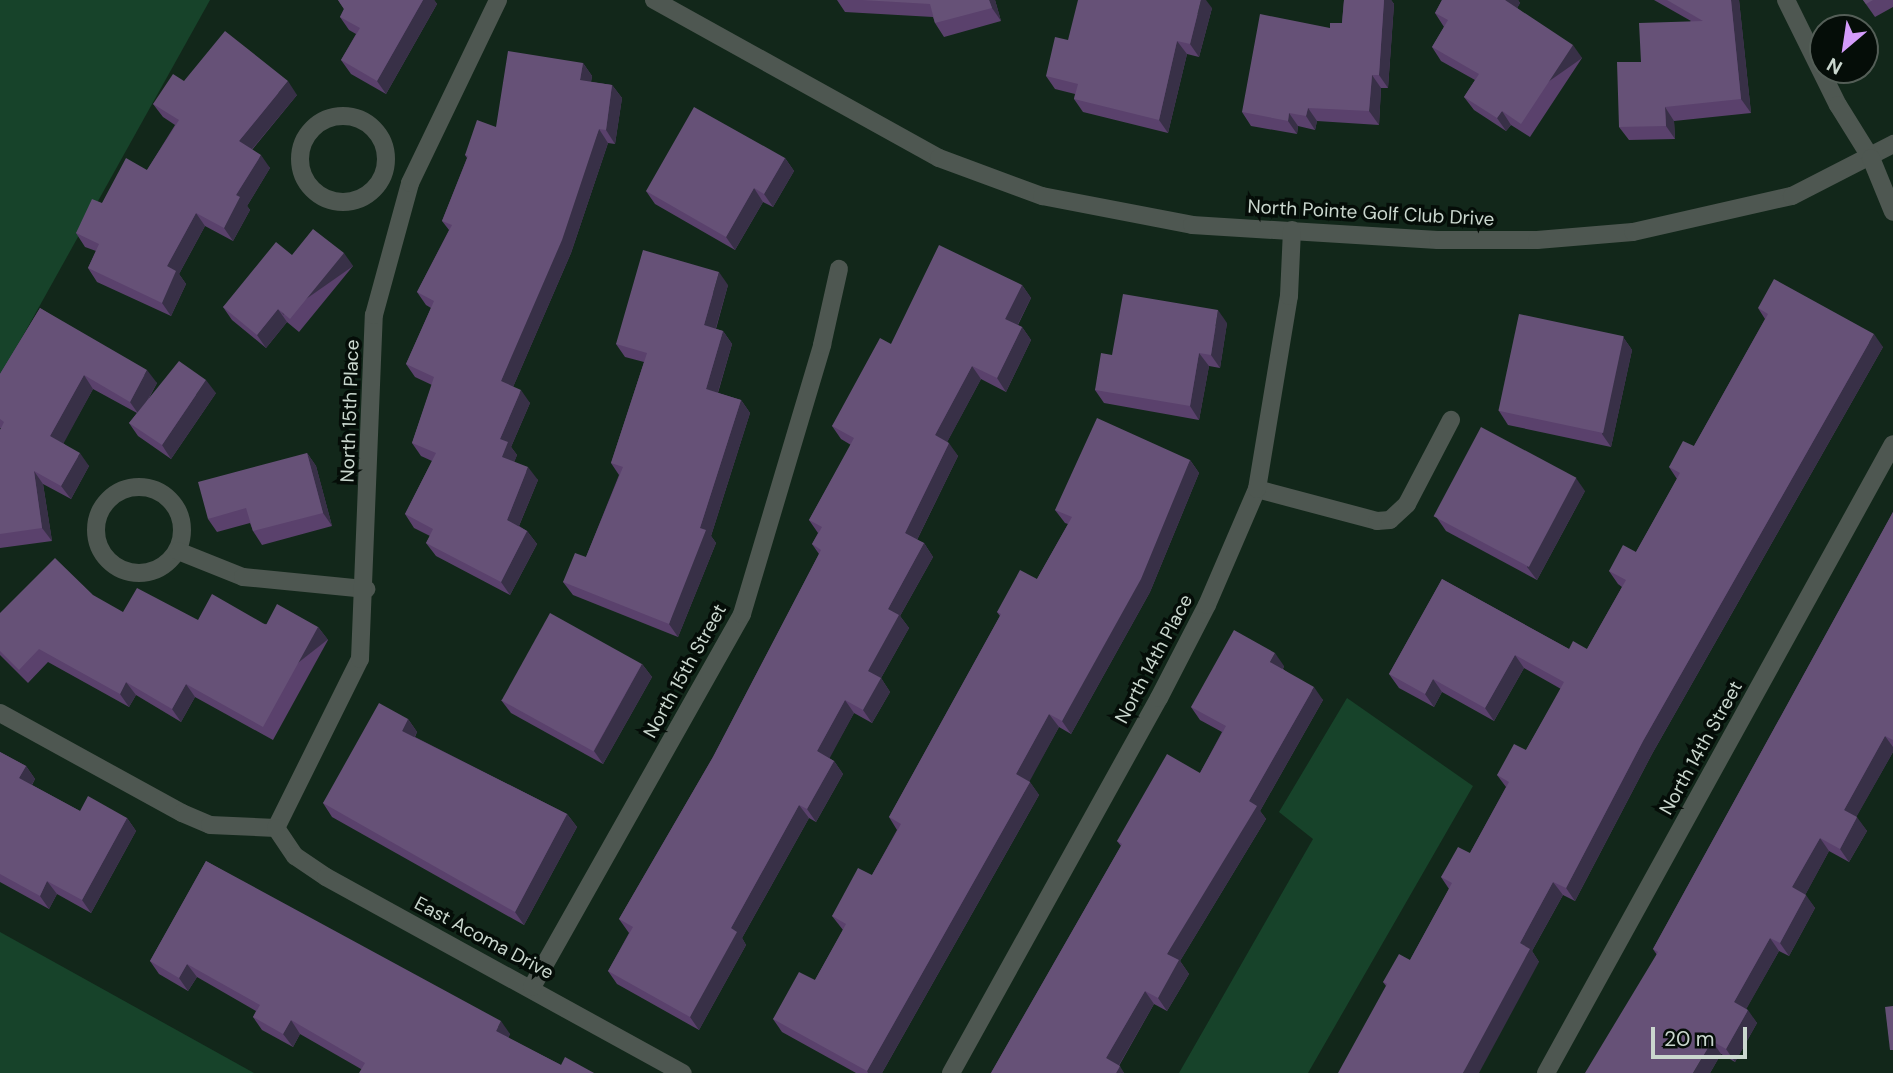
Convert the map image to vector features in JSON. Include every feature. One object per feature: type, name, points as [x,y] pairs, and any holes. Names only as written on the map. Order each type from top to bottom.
[{"type":"street","name":"North 15th Place","points":[[276,828],[360,659],[366,589],[374,315],[410,183],[452,89],[498,0]]},
{"type":"street","name":"North Pointe Golf Club Drive","points":[[654,0],[939,158],[1041,196],[1192,225],[1537,240],[1633,232],[1792,196],[1871,158],[1893,144]]},
{"type":"street","points":[[1786,0],[1838,105],[1871,158],[1893,212]]},
{"type":"street","points":[[334,116],[357,118],[382,138],[385,173],[369,195],[353,201],[334,201],[321,196],[305,179],[302,147],[317,124],[334,116]]},
{"type":"street","points":[[385,173],[410,183]]},
{"type":"street","name":"North 14th Place","points":[[951,1073],[1159,698],[1207,605],[1257,489],[1289,296],[1292,230]]},
{"type":"street","name":"North 15th Street","points":[[532,987],[741,614],[822,345],[839,269]]},
{"type":"street","points":[[1257,489],[1377,521],[1390,520],[1407,504],[1451,420]]},
{"type":"street","name":"North 14th Street","points":[[1546,1073],[1893,444]]},
{"type":"street","points":[[137,487],[163,494],[183,524],[178,551],[157,570],[124,571],[106,558],[98,545],[100,513],[121,491],[137,487]]},
{"type":"street","points":[[178,551],[243,577],[366,589]]},
{"type":"street","points":[[0,713],[182,813],[210,825],[276,828]]},
{"type":"street","name":"East Acoma Drive","points":[[276,828],[295,856],[326,877],[532,987],[683,1073]]},
{"type":"green space","points":[[0,0],[210,0],[0,377]]},
{"type":"green space","points":[[1347,698],[1473,786],[1308,1073],[1179,1073],[1313,839],[1279,812]]},
{"type":"green space","points":[[0,932],[254,1073],[0,1073]]},
{"type":"building","points":[[338,0],[423,0],[377,81],[341,60],[360,28],[340,17],[344,9]]},
{"type":"building","points":[[862,0],[989,0],[992,8],[935,23],[930,4]]},
{"type":"building","points":[[1078,0],[1201,0],[1190,44],[1177,41],[1159,120],[1074,99],[1078,84],[1046,76],[1055,37],[1068,40]]},
{"type":"building","points":[[1344,0],[1384,0],[1379,75],[1372,75],[1369,111],[1308,108],[1306,116],[1289,113],[1288,121],[1242,112],[1260,14],[1330,28],[1330,23],[1342,23]]},
{"type":"building","points":[[1442,0],[1505,0],[1573,45],[1521,124],[1502,111],[1497,118],[1464,97],[1479,74],[1432,47],[1448,20],[1435,13]]},
{"type":"building","points":[[1667,0],[1731,0],[1741,99],[1665,107],[1666,126],[1619,127],[1617,62],[1641,62],[1639,23],[1703,21]]},
{"type":"building","points":[[225,31],[288,81],[239,141],[261,155],[236,195],[240,197],[224,228],[196,213],[167,266],[176,271],[162,303],[88,268],[99,244],[76,233],[92,199],[102,203],[126,158],[147,170],[179,120],[153,104],[173,74],[184,81]]},
{"type":"building","points":[[508,51],[583,63],[580,80],[612,85],[606,130],[599,129],[562,240],[501,381],[521,390],[500,439],[508,442],[502,457],[528,467],[507,520],[527,531],[501,582],[426,543],[433,529],[405,514],[436,453],[412,443],[434,377],[406,364],[434,301],[417,292],[452,225],[442,221],[468,156],[465,155],[477,120],[496,127]]},
{"type":"building","points":[[694,107],[785,158],[764,194],[754,188],[726,237],[646,191]]},
{"type":"building","points":[[313,229],[344,253],[290,319],[278,309],[257,335],[223,307],[276,242],[292,255]]},
{"type":"building","points":[[939,245],[1022,285],[1005,319],[1022,327],[997,378],[972,366],[935,435],[949,443],[905,533],[924,543],[888,609],[899,615],[868,671],[881,678],[863,710],[845,700],[817,751],[834,761],[807,809],[799,805],[731,928],[737,932],[690,1017],[608,971],[633,927],[619,919],[713,757],[821,550],[812,544],[822,527],[809,520],[854,438],[832,426],[880,338],[891,344]]},
{"type":"building","points":[[643,250],[719,272],[704,325],[723,331],[706,389],[741,400],[700,528],[706,530],[669,624],[563,582],[575,553],[586,557],[623,467],[611,463],[647,353],[616,344]]},
{"type":"building","points":[[1774,279],[1874,334],[1643,741],[1566,888],[1553,882],[1520,943],[1530,949],[1463,1073],[1338,1073],[1387,984],[1383,982],[1399,954],[1410,960],[1452,883],[1441,877],[1458,847],[1470,853],[1509,782],[1497,775],[1514,744],[1526,750],[1564,682],[1515,655],[1485,708],[1433,679],[1425,694],[1389,674],[1442,579],[1569,649],[1573,641],[1587,649],[1626,580],[1609,571],[1623,545],[1636,552],[1680,473],[1669,467],[1683,441],[1694,446],[1768,314],[1758,308]]},
{"type":"building","points":[[1123,294],[1218,310],[1211,355],[1199,353],[1190,406],[1095,390],[1101,353],[1112,355]]},
{"type":"building","points":[[40,308],[147,370],[130,402],[84,375],[50,436],[80,453],[61,486],[34,471],[42,528],[0,534],[0,430],[4,422],[0,419],[0,374]]},
{"type":"building","points":[[1519,314],[1624,336],[1603,433],[1498,411]]},
{"type":"building","points":[[179,361],[206,380],[162,445],[129,423]]},
{"type":"building","points":[[1097,418],[1190,460],[1141,579],[1062,721],[1049,714],[1016,774],[1030,782],[867,1071],[773,1019],[799,972],[815,980],[846,924],[832,916],[858,868],[872,875],[901,824],[889,817],[1001,614],[997,612],[1020,570],[1037,579],[1072,517],[1055,510]]},
{"type":"building","points":[[1481,427],[1576,478],[1529,567],[1434,516]]},
{"type":"building","points":[[307,453],[323,513],[253,531],[246,508],[208,519],[198,482]]},
{"type":"building","points":[[1893,512],[1893,740],[1885,736],[1844,810],[1857,817],[1840,849],[1820,838],[1792,887],[1806,895],[1780,943],[1770,938],[1734,1002],[1748,1010],[1726,1049],[1712,1041],[1693,1073],[1585,1073],[1658,952],[1653,949]]},
{"type":"building","points":[[55,558],[93,595],[123,612],[137,588],[198,620],[212,594],[266,625],[277,604],[318,627],[263,727],[186,684],[172,709],[126,682],[120,694],[39,649],[19,670],[0,651],[0,613]]},
{"type":"building","points":[[550,613],[642,664],[593,751],[502,700]]},
{"type":"building","points":[[1234,630],[1275,653],[1270,662],[1314,687],[1249,801],[1257,806],[1167,954],[1179,960],[1158,998],[1145,991],[1106,1058],[1120,1066],[1116,1073],[991,1073],[1122,844],[1117,841],[1167,754],[1200,773],[1226,726],[1191,707]]},
{"type":"building","points":[[379,703],[408,719],[402,731],[567,814],[515,912],[323,803]]},
{"type":"building","points":[[0,752],[26,766],[19,778],[80,811],[88,796],[127,818],[82,900],[47,881],[40,896],[0,874]]},
{"type":"building","points":[[206,861],[501,1021],[496,1031],[561,1065],[565,1057],[594,1073],[359,1073],[365,1063],[291,1020],[283,1034],[253,1017],[260,1005],[187,964],[179,978],[150,961]]},
{"type":"building","points":[[1893,1006],[1893,1050],[1890,1050],[1885,1007]]}]
